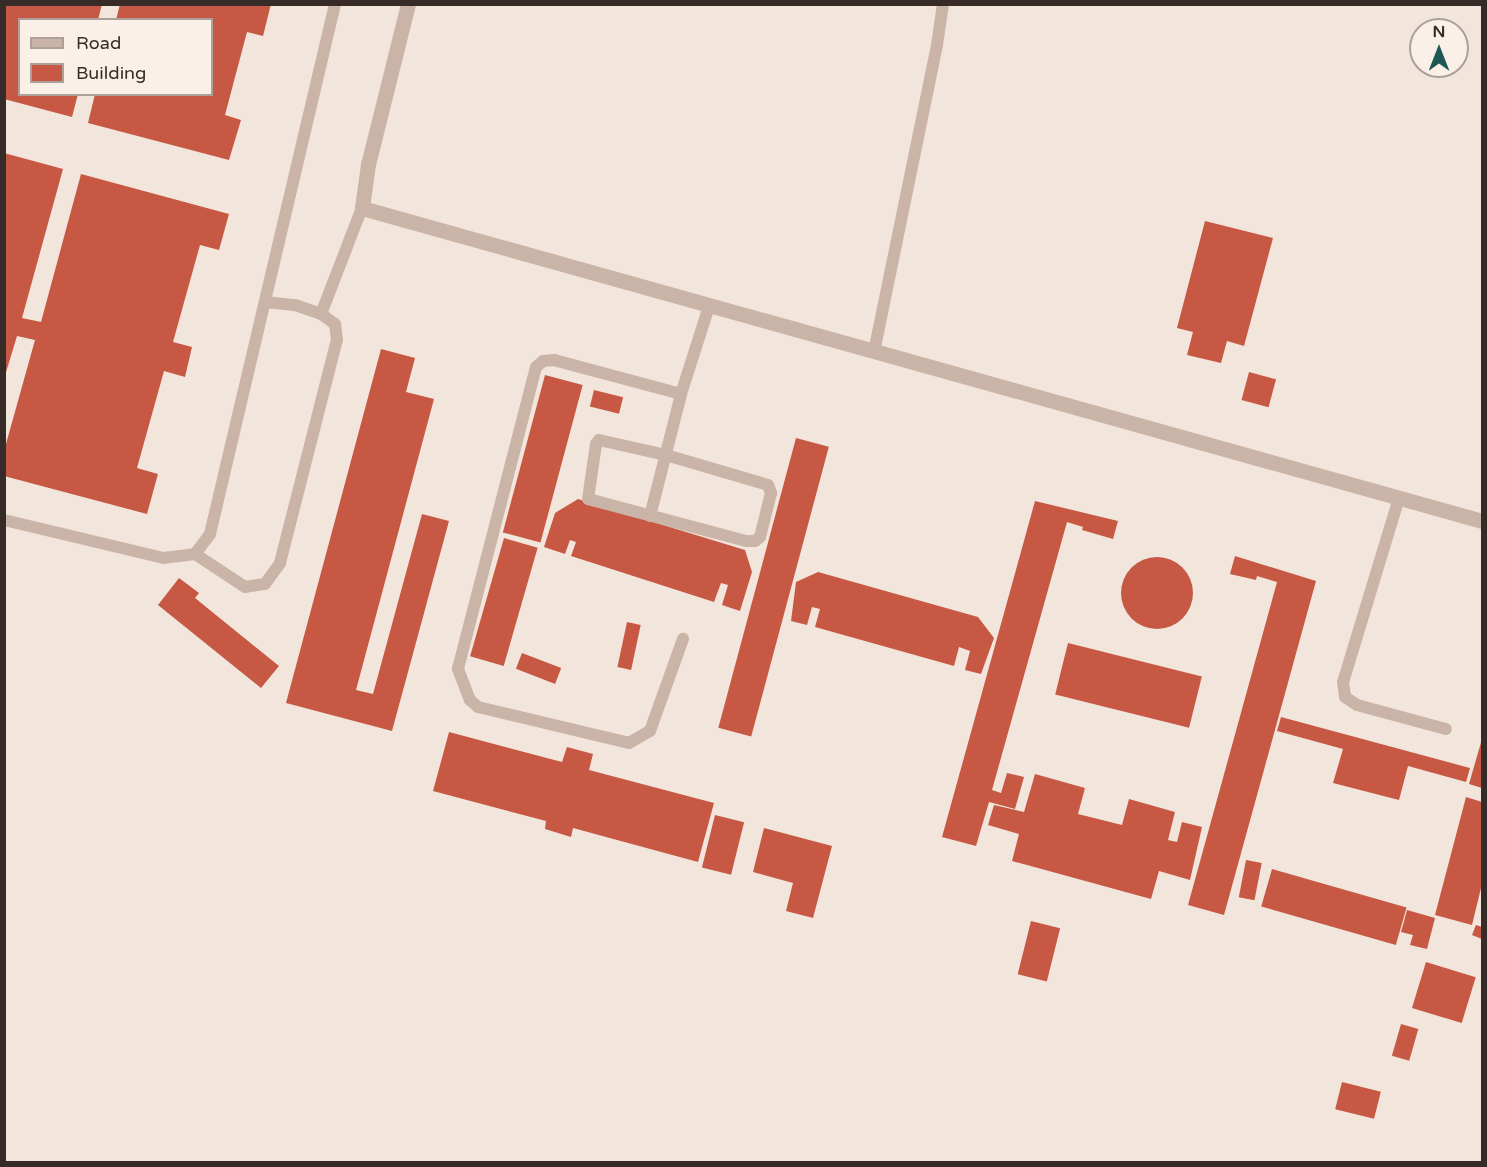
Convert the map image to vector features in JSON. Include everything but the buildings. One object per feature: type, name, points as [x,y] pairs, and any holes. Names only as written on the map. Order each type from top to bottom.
[{"type":"street","points":[[408,4],[368,165],[362,208],[1482,521]]},
{"type":"lane","points":[[195,554],[210,534],[335,4]]},
{"type":"lane","points":[[874,352],[937,45],[942,4]]},
{"type":"lane","points":[[321,314],[362,208]]},
{"type":"lane","points":[[4,520],[164,558],[195,554],[245,586],[265,584],[280,563],[338,340],[335,324],[321,314],[295,305],[265,302]]},
{"type":"lane","points":[[650,516],[681,394],[709,306]]},
{"type":"lane","points":[[681,394],[554,360],[543,361],[536,367],[458,669],[471,700],[478,707],[628,743],[650,731],[683,639]]},
{"type":"lane","points":[[599,440],[666,455],[768,485],[771,493],[760,537],[755,541],[746,541],[588,499],[596,444],[599,440]]},
{"type":"lane","points":[[1399,498],[1343,682],[1345,697],[1357,705],[1446,729]]}]
